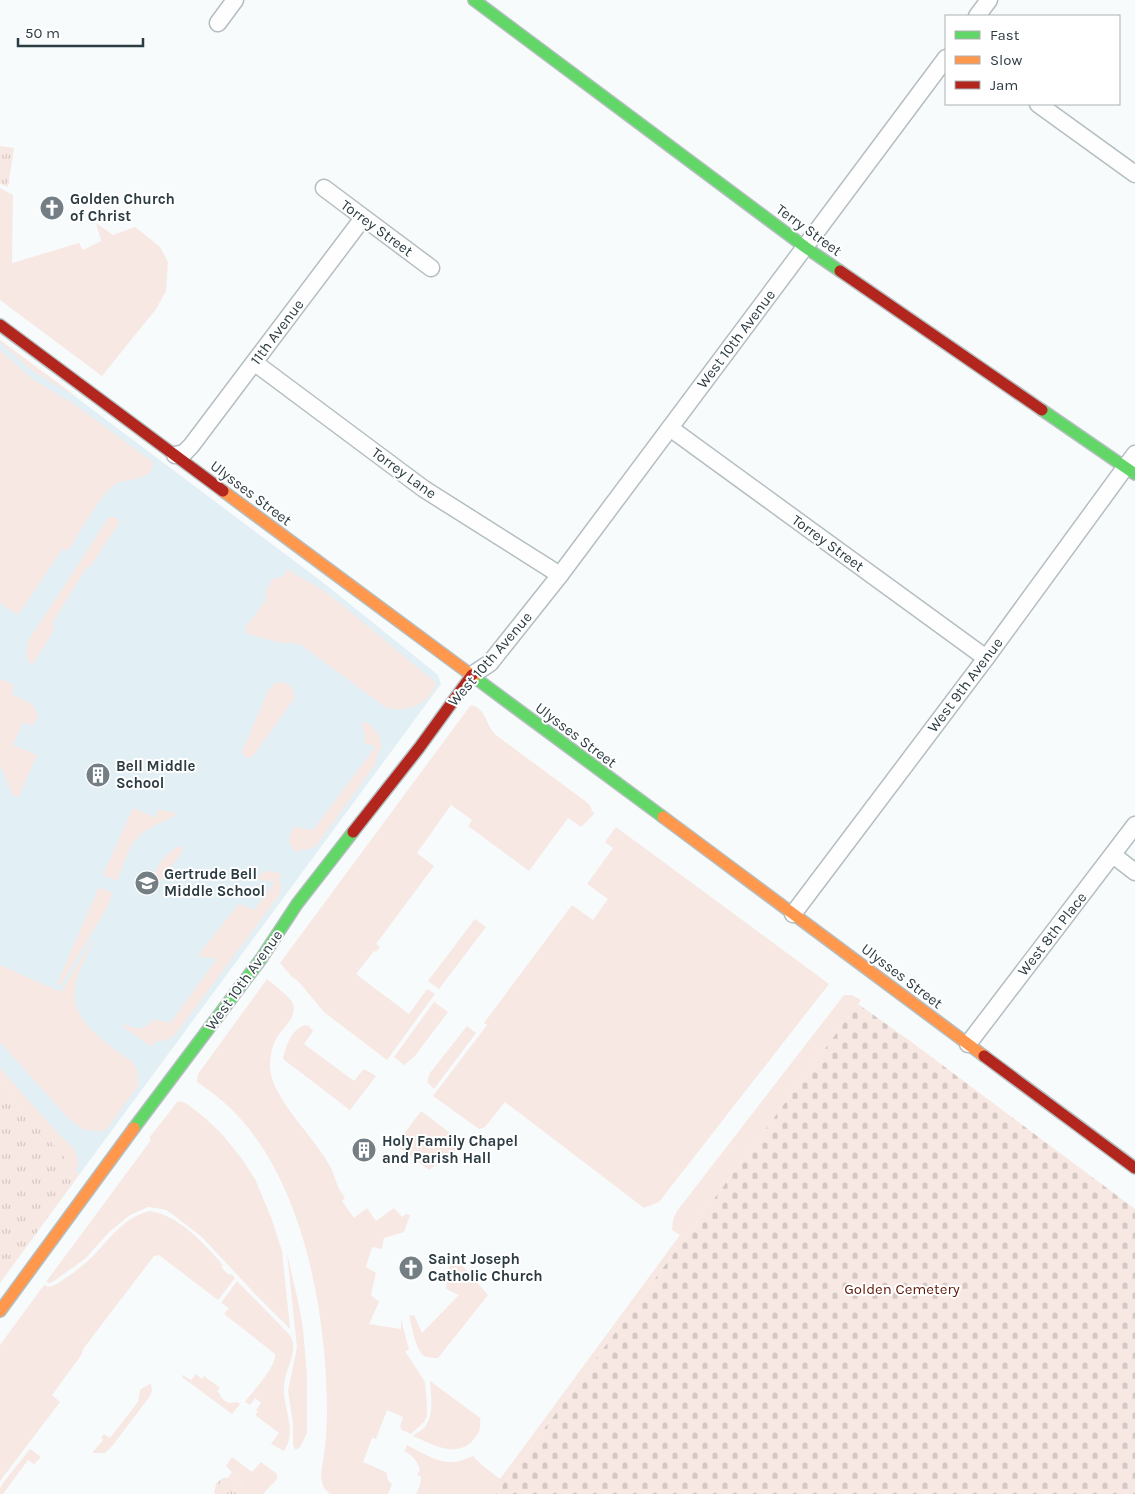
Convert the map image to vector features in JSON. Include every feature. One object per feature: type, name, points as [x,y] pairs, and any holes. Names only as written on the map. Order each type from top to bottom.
[{"type":"street","points":[[218,23],[235,0]]},
{"type":"street","name":"Terry Street","points":[[474,0],[805,247],[1132,465]]},
{"type":"street","points":[[978,15],[989,0]]},
{"type":"street","name":"West 10th Avenue","points":[[0,1311],[107,1164],[261,959],[298,904],[472,675],[490,663],[560,575],[945,59]]},
{"type":"street","points":[[1039,105],[1135,174]]},
{"type":"street","name":"Torrey Street","points":[[324,188],[432,268]]},
{"type":"street","name":"11th Avenue","points":[[175,455],[184,453],[191,446],[363,218]]},
{"type":"street","name":"Ulysses Street","points":[[0,325],[1135,1168]]},
{"type":"street","name":"Torrey Lane","points":[[254,363],[424,489],[560,575]]},
{"type":"street","name":"Torrey Street","points":[[670,428],[986,658]]},
{"type":"street","name":"West 9th Avenue","points":[[793,914],[1132,465]]},
{"type":"street","name":"West 8th Place","points":[[968,1044],[1135,825]]},
{"type":"street","points":[[1113,855],[1135,872]]},
{"type":"shaded area","name":"Gertrude Bell Middle School","points":[[0,340],[325,584],[438,675],[441,684],[79,1175],[0,1082]]},
{"type":"green space","points":[[0,146],[14,148],[8,187],[0,184]]},
{"type":"green space","points":[[0,188],[13,195],[12,263],[79,243],[83,250],[101,241],[96,223],[113,235],[135,227],[160,247],[168,262],[166,291],[156,309],[102,376],[0,300]]},
{"type":"green space","points":[[0,340],[77,397],[34,372]]},
{"type":"green space","points":[[0,350],[31,378],[71,402],[154,463],[152,470],[147,474],[137,479],[122,481],[107,492],[68,551],[63,548],[18,615],[0,603]]},
{"type":"green space","points":[[109,517],[118,519],[119,523],[91,566],[87,567],[52,623],[54,630],[32,666],[27,654],[28,641]]},
{"type":"green space","points":[[287,569],[324,591],[341,604],[436,683],[429,697],[416,706],[409,708],[393,709],[385,707],[300,644],[278,642],[247,634],[245,628],[266,600],[266,590],[272,580],[285,575]]},
{"type":"green space","points":[[0,679],[14,685],[11,694],[32,704],[38,715],[33,726],[23,722],[13,745],[37,755],[18,798],[12,794],[0,764]]},
{"type":"green space","points":[[280,682],[291,687],[294,692],[294,699],[253,756],[245,757],[242,752],[269,689],[274,684]]},
{"type":"green space","points":[[472,705],[484,714],[496,735],[589,804],[594,814],[581,827],[568,818],[529,871],[468,826],[472,820],[451,805],[417,853],[434,866],[376,944],[380,947],[376,952],[374,951],[356,974],[409,1014],[427,989],[435,994],[387,1060],[324,1012],[280,963]]},
{"type":"green space","points":[[365,721],[377,733],[381,743],[382,748],[379,750],[375,765],[316,846],[306,850],[301,849],[299,853],[295,851],[289,842],[290,834],[294,827],[313,830],[376,746],[364,743],[365,735],[362,725]]},
{"type":"green space","points":[[133,808],[156,818],[158,809],[178,814],[151,827],[137,838],[128,853],[117,881],[103,875]]},
{"type":"green space","points":[[616,827],[829,984],[659,1202],[644,1208],[505,1102],[485,1127],[479,1129],[433,1096],[487,1025],[484,1023],[572,905],[593,920],[608,899],[587,884],[613,848],[605,842]]},
{"type":"green space","points":[[181,846],[183,848],[182,852],[152,892],[147,893],[149,883],[160,863],[167,855]]},
{"type":"green space","points":[[266,871],[277,872],[282,876],[278,879],[281,884],[280,894],[175,1035],[167,1040],[154,1042],[153,1047],[122,1026],[125,1024],[133,1028],[140,1028],[154,1019],[170,1023],[217,959],[197,956],[239,904],[254,910],[275,882],[258,878]]},
{"type":"green space","points":[[99,887],[112,893],[109,904],[60,986],[57,984]]},
{"type":"green space","points":[[475,919],[486,927],[439,989],[428,981]]},
{"type":"green space","points":[[92,940],[76,982],[75,998],[77,1008],[81,1017],[94,1032],[133,1063],[138,1077],[138,1086],[104,1131],[84,1130],[68,1118],[0,1042],[0,965],[61,992]]},
{"type":"green space","points":[[267,979],[287,996],[294,1007],[291,1018],[275,1041],[270,1067],[272,1079],[277,1091],[293,1116],[330,1166],[345,1198],[342,1201],[354,1218],[367,1208],[376,1221],[394,1208],[402,1217],[406,1214],[410,1215],[404,1232],[384,1238],[382,1249],[372,1247],[366,1267],[376,1273],[371,1295],[379,1302],[369,1324],[401,1329],[401,1319],[409,1350],[405,1351],[425,1382],[427,1416],[424,1422],[411,1434],[402,1430],[400,1426],[403,1417],[387,1410],[376,1439],[372,1438],[363,1462],[386,1472],[388,1480],[392,1484],[388,1494],[330,1494],[323,1485],[321,1471],[326,1438],[327,1409],[322,1333],[316,1293],[295,1215],[280,1179],[261,1146],[233,1111],[197,1082],[198,1074]]},
{"type":"green space","points":[[844,995],[852,995],[861,1000],[496,1494],[416,1494],[420,1485],[421,1476],[417,1475],[420,1470],[410,1454],[404,1451],[407,1445],[444,1462],[458,1461],[473,1456],[500,1479],[680,1235],[672,1230],[673,1220],[677,1211]]},
{"type":"green space","points":[[434,1002],[448,1012],[414,1057],[404,1065],[394,1057]]},
{"type":"green space","name":"Golden Cemetery","points":[[858,1004],[1135,1209],[1135,1494],[496,1494]]},
{"type":"green space","points":[[305,1025],[309,1026],[313,1031],[304,1044],[354,1081],[363,1070],[376,1076],[350,1110],[283,1059],[293,1034]]},
{"type":"green space","points":[[467,1026],[476,1033],[434,1089],[427,1082],[430,1073]]},
{"type":"green space","points":[[0,1068],[75,1150],[79,1165],[75,1171],[0,1082]]},
{"type":"green space","points":[[0,1082],[79,1175],[0,1283]]},
{"type":"green space","points":[[178,1101],[186,1103],[222,1134],[255,1179],[271,1217],[282,1251],[290,1328],[256,1295],[202,1237],[166,1210],[156,1208],[148,1207],[130,1215],[109,1232],[86,1258],[54,1281],[46,1282],[151,1140],[149,1138]]},
{"type":"green space","points":[[421,1111],[465,1144],[429,1170],[396,1145]]},
{"type":"green space","points":[[150,1211],[171,1218],[181,1224],[223,1265],[221,1267],[229,1275],[231,1274],[235,1278],[218,1300],[159,1255],[154,1256],[83,1349],[82,1354],[52,1395],[60,1402],[0,1481],[0,1345],[44,1285],[52,1286],[66,1278],[90,1259],[126,1222],[139,1214]]},
{"type":"green space","points":[[287,1253],[303,1328],[307,1376],[307,1433],[300,1447],[295,1450],[288,1391],[297,1347]]},
{"type":"green space","points":[[458,1261],[470,1274],[469,1280],[473,1278],[488,1295],[438,1358],[426,1357],[420,1352],[409,1316],[414,1315],[422,1333],[459,1295],[446,1289],[450,1262]]},
{"type":"green space","points":[[237,1281],[291,1337],[293,1354],[284,1385],[290,1435],[284,1451],[271,1444],[279,1433],[255,1415],[261,1403],[255,1398],[250,1405],[245,1402],[268,1372],[275,1359],[275,1354],[224,1314],[229,1308],[221,1303]]},
{"type":"green space","points":[[196,1374],[202,1379],[204,1376],[220,1388],[217,1391],[225,1401],[240,1404],[232,1414],[182,1377],[183,1375],[191,1380]]},
{"type":"green space","points":[[430,1381],[480,1418],[479,1432],[474,1439],[460,1449],[436,1446],[413,1436],[427,1424],[431,1413]]},
{"type":"green space","points":[[151,1383],[152,1391],[150,1396],[113,1445],[105,1453],[92,1453],[103,1440],[101,1438],[104,1434],[110,1438],[138,1402],[140,1390]]},
{"type":"green space","points":[[30,1449],[41,1457],[34,1464],[28,1460],[3,1494],[0,1494],[0,1488],[3,1483]]},
{"type":"green space","points":[[232,1457],[252,1472],[261,1462],[277,1474],[277,1479],[263,1494],[243,1494],[242,1487],[234,1480],[228,1478],[232,1472],[226,1466]]},
{"type":"green space","points":[[223,1478],[231,1478],[237,1481],[243,1494],[214,1494],[216,1484]]},
{"type":"traffic: fast","points":[[474,0],[805,247],[840,271]]},
{"type":"traffic: fast","points":[[1042,410],[1135,474]]},
{"type":"traffic: fast","points":[[474,677],[663,817]]},
{"type":"traffic: fast","points":[[134,1128],[261,959],[297,904],[353,832]]},
{"type":"traffic: slow","points":[[223,491],[474,677]]},
{"type":"traffic: slow","points":[[663,817],[984,1056]]},
{"type":"traffic: slow","points":[[0,1311],[134,1128]]},
{"type":"traffic: jam","points":[[840,271],[1042,410]]},
{"type":"traffic: jam","points":[[0,325],[223,491]]},
{"type":"traffic: jam","points":[[353,832],[419,748],[472,675]]},
{"type":"traffic: jam","points":[[984,1056],[1135,1168]]},
{"type":"place","name":"Golden Church of Christ","points":[[52,208]]},
{"type":"place","name":"Bell Middle School","points":[[98,775]]},
{"type":"place","name":"Gertrude Bell Middle School","points":[[147,883]]},
{"type":"place","name":"Holy Family Chapel and Parish Hall","points":[[364,1150]]},
{"type":"place","name":"Saint Joseph Catholic Church","points":[[411,1268]]}]
